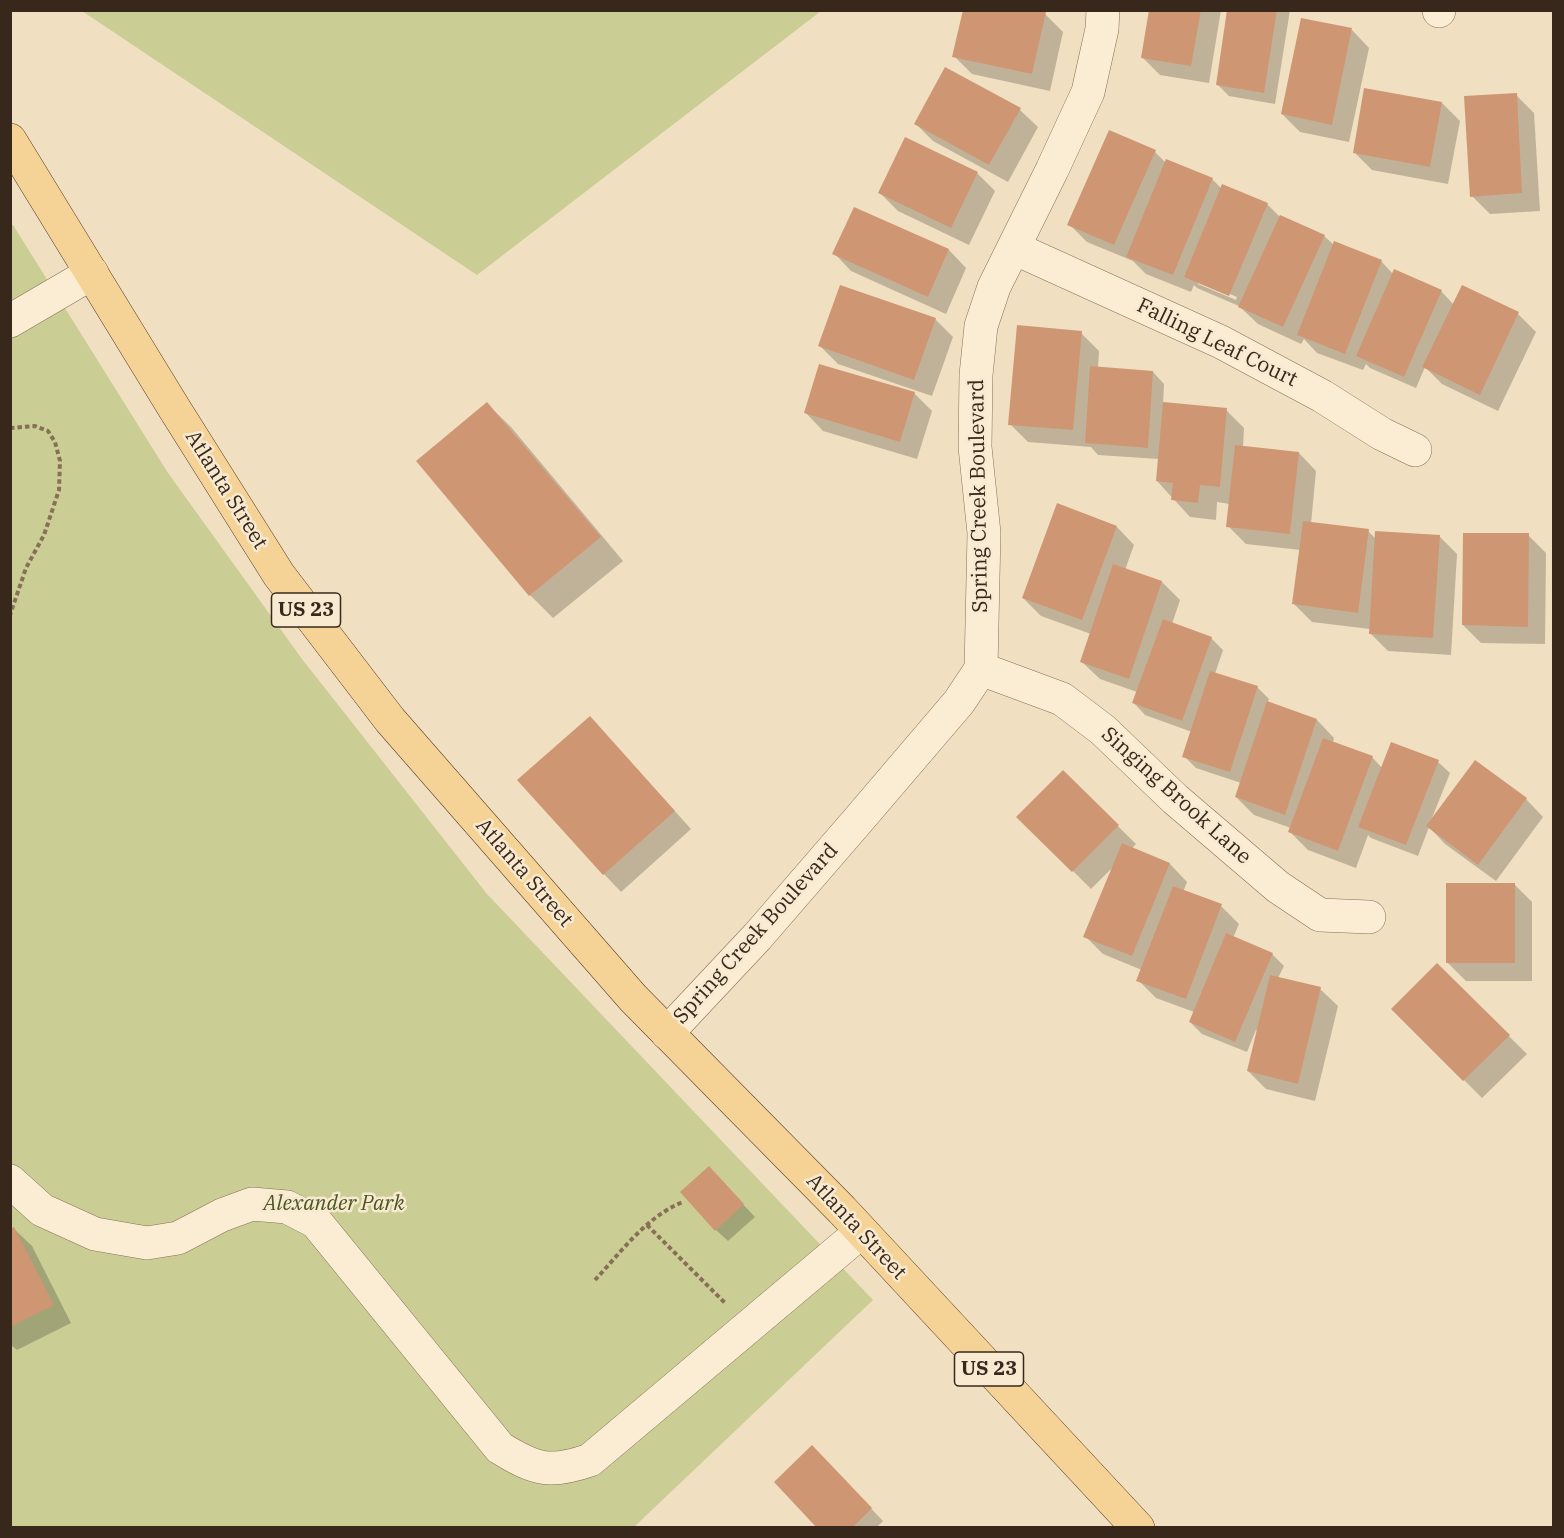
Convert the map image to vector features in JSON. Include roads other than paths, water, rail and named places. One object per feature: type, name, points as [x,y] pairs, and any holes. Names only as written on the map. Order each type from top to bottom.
[{"type":"main road","name":"Atlanta Street","points":[[10,140],[279,575],[390,720],[633,998],[842,1210],[1138,1527]]},
{"type":"street","name":"Spring Creek Boulevard","points":[[667,1033],[758,936],[860,818],[959,702],[981,669],[984,533],[975,447],[976,375],[981,326],[994,287],[1088,92],[1102,29],[1103,10]]},
{"type":"street","name":"Falling Leaf Court","points":[[1014,248],[1221,342],[1322,396],[1382,434],[1415,450]]},
{"type":"street","points":[[10,321],[92,273]]},
{"type":"street","name":"Singing Brook Lane","points":[[981,669],[1062,699],[1103,730],[1175,799],[1278,887],[1320,915],[1368,917]]},
{"type":"street","points":[[10,1181],[42,1210],[95,1233],[147,1243],[178,1238],[222,1215],[252,1204],[287,1207],[316,1222],[500,1448],[524,1463],[548,1469],[567,1468],[590,1460],[861,1232]]},
{"type":"park label","name":"Alexander Park","points":[[334,1204]]}]
